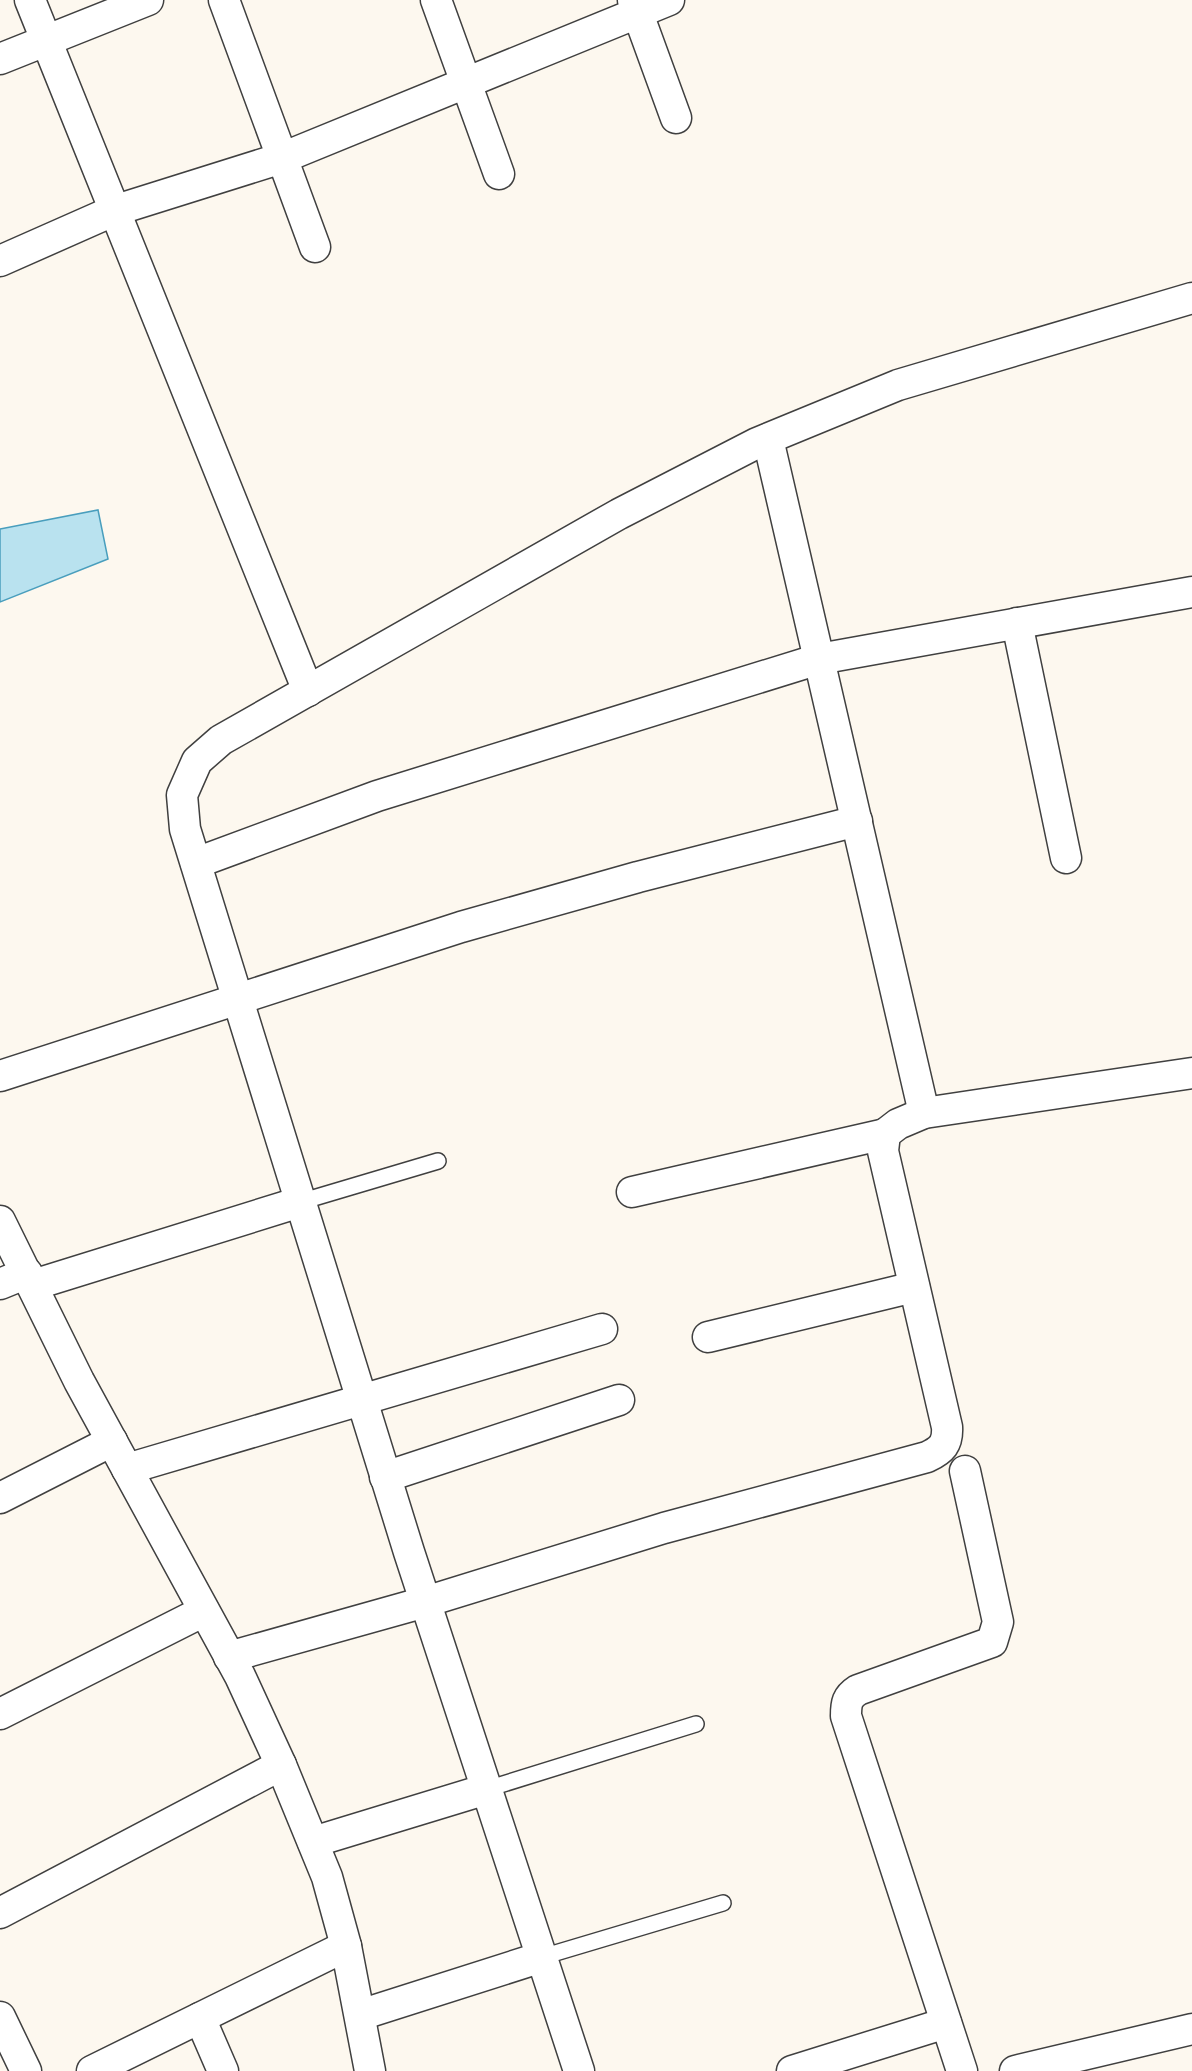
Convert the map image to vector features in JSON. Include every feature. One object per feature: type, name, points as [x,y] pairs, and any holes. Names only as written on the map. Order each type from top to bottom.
[{"type":"street","points":[[30,0],[308,691]]},
{"type":"street","points":[[0,59],[148,0]]},
{"type":"street","points":[[224,0],[315,247]]},
{"type":"street","points":[[436,0],[500,174]]},
{"type":"street","points":[[0,261],[113,211],[282,158],[466,83],[636,7],[669,0]]},
{"type":"street","points":[[636,7],[676,118]]},
{"type":"street","points":[[579,2071],[385,1477],[185,828],[182,795],[197,761],[221,740],[619,514],[768,439],[898,385],[1192,298]]},
{"type":"street","points":[[768,439],[924,1113]]},
{"type":"street","points":[[196,863],[377,796],[819,659],[1192,592]]},
{"type":"street","points":[[1017,623],[1066,858]]},
{"type":"street","points":[[0,1076],[238,1001],[461,927],[638,877],[857,821]]},
{"type":"street","points":[[632,1192],[885,1134],[898,1124],[924,1113],[1192,1073]]},
{"type":"street","points":[[229,1657],[425,1602],[664,1528],[927,1457],[941,1450],[948,1439],[947,1426],[883,1151],[885,1134]]},
{"type":"street","points":[[0,1284],[30,1279],[300,1202]]},
{"type":"street","points":[[0,1221],[79,1381],[229,1657],[281,1766],[327,1877],[346,1946],[370,2071]]},
{"type":"street","points":[[708,1337],[914,1287]]},
{"type":"street","points":[[127,1469],[361,1398],[602,1329]]},
{"type":"street","points":[[385,1477],[619,1400]]},
{"type":"street","points":[[0,1498],[112,1441]]},
{"type":"street","points":[[963,2071],[846,1716],[846,1704],[850,1695],[858,1690],[992,1642],[998,1622],[965,1471]]},
{"type":"street","points":[[0,1714],[204,1611]]},
{"type":"street","points":[[0,1913],[281,1766]]},
{"type":"street","points":[[313,1842],[487,1789]]},
{"type":"street","points":[[92,2071],[346,1946]]},
{"type":"street","points":[[360,2015],[542,1957]]},
{"type":"street","points":[[0,2017],[26,2071]]},
{"type":"street","points":[[200,2018],[223,2071]]},
{"type":"street","points":[[792,2071],[946,2023]]},
{"type":"street","points":[[1015,2071],[1192,2029]]},
{"type":"lane","points":[[300,1202],[438,1161]]},
{"type":"lane","points":[[487,1789],[696,1724]]},
{"type":"lane","points":[[542,1957],[723,1903]]},
{"type":"water","points":[[98,510],[108,559],[0,602],[0,529]]}]
